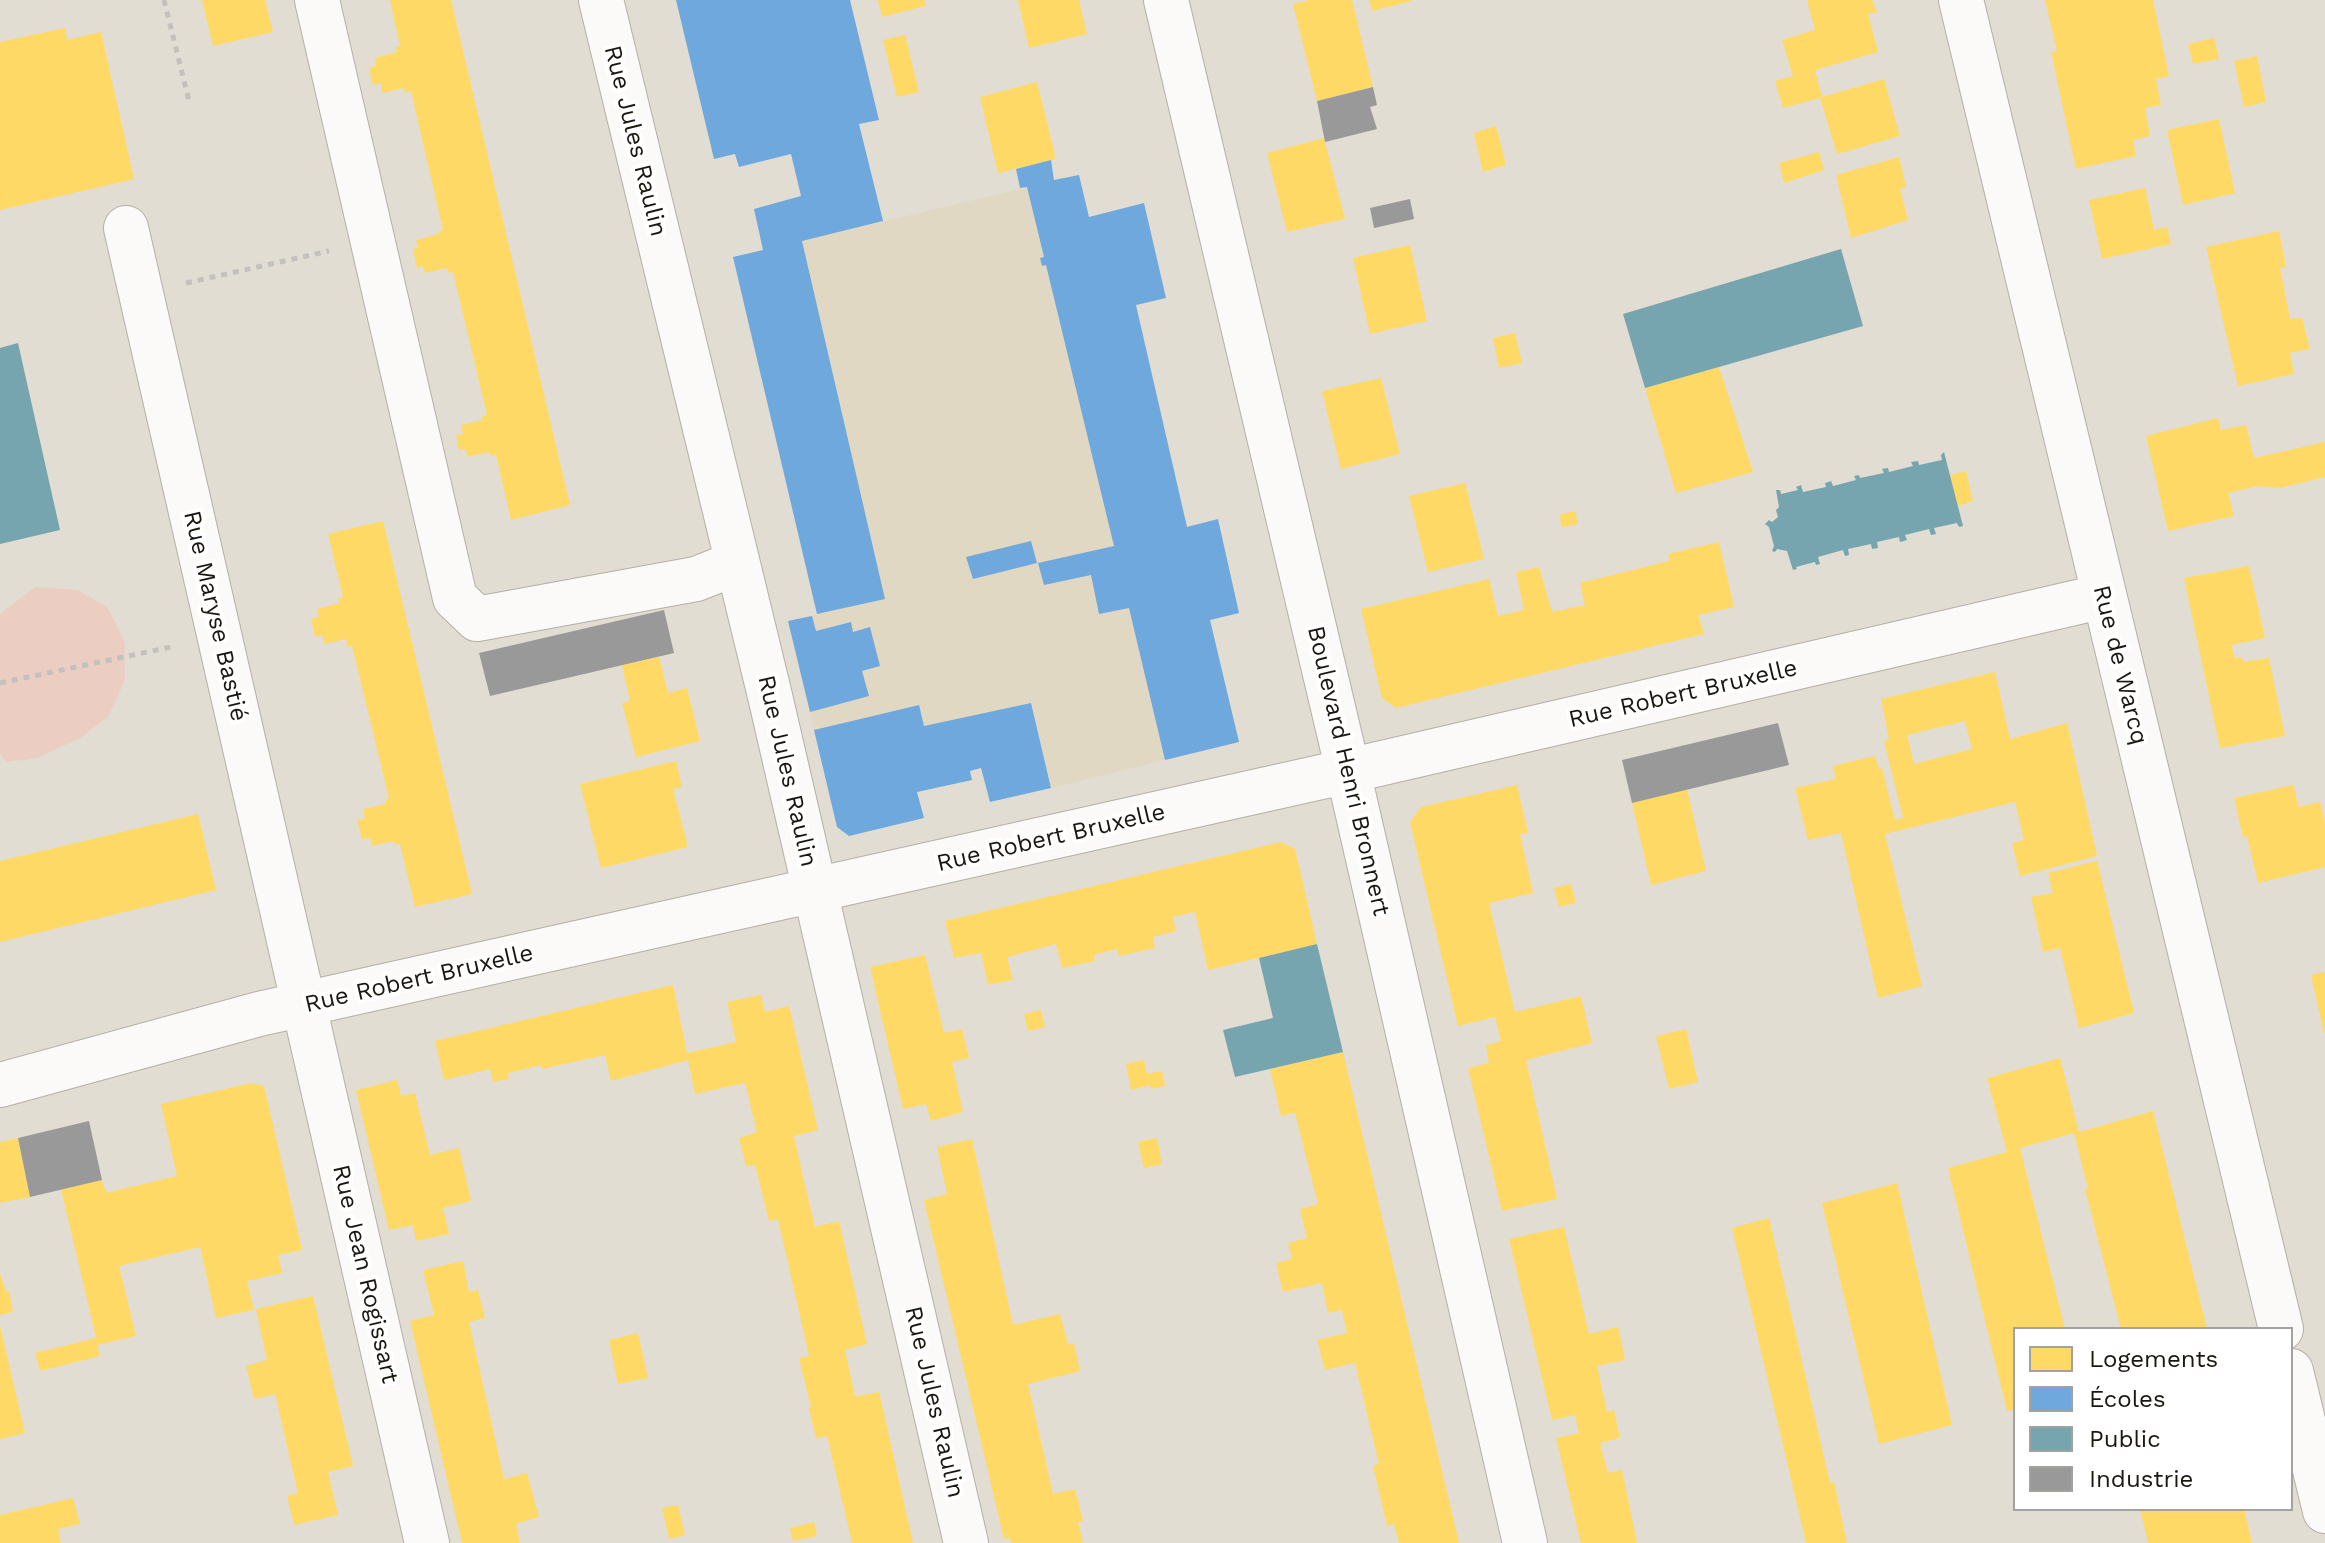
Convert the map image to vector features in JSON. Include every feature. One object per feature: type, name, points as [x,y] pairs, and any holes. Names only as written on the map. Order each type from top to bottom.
[{"type":"street","points":[[317,0],[455,598],[477,619],[696,579],[737,563]]},
{"type":"street","name":"Rue Jules Raulin","points":[[601,0],[815,890],[966,1543]]},
{"type":"street","name":"Boulevard Henri Bronnert","points":[[1166,0],[1348,771],[1525,1543]]},
{"type":"street","name":"Rue de Warcq","points":[[1961,0],[2281,1327]]},
{"type":"street","name":"Rue Maryse Bastié","points":[[126,228],[304,1005]]},
{"type":"street","name":"Rue Robert Bruxelle","points":[[0,1085],[259,1014],[1348,771],[2104,596]]},
{"type":"street","name":"Rue Jean Rogissart","points":[[304,1005],[427,1543]]},
{"type":"street","points":[[2293,1379],[2325,1511]]},
{"type":"path","points":[[164,0],[190,105]]},
{"type":"path","points":[[141,293],[373,241]]},
{"type":"path","points":[[0,683],[171,647]]},
{"type":"shaded area","points":[[1079,175],[1089,217],[1144,203],[1166,298],[1136,306],[1187,527],[1218,519],[1239,613],[1210,620],[1239,742],[1051,788],[1031,703],[924,726],[919,705],[814,730],[788,621],[817,614],[733,257]]},
{"type":"shaded area","points":[[35,587],[78,590],[108,608],[125,643],[125,680],[108,717],[80,738],[37,758],[7,762],[0,754],[0,614]]},
{"type":"building: Logements","points":[[202,0],[265,0],[273,32],[213,46]]},
{"type":"building: Logements","points":[[390,0],[451,0],[570,505],[511,520],[496,455],[491,456],[489,452],[467,457],[466,449],[459,450],[456,435],[463,434],[461,425],[483,420],[482,416],[487,415],[453,272],[448,273],[447,268],[424,273],[423,266],[417,268],[413,249],[418,248],[416,240],[443,230],[411,91],[405,93],[404,88],[382,93],[381,83],[373,85],[369,68],[376,66],[375,58],[397,52],[395,47],[400,46]]},
{"type":"building: Logements","points":[[878,0],[924,0],[926,6],[882,17]]},
{"type":"building: Logements","points":[[1018,0],[1079,0],[1087,34],[1029,48]]},
{"type":"building: Logements","points":[[1310,0],[1352,0],[1373,87],[1317,101],[1293,4]]},
{"type":"building: Logements","points":[[1369,0],[1411,0],[1411,1],[1372,11]]},
{"type":"building: Logements","points":[[1807,0],[1872,0],[1877,12],[1868,14],[1878,52],[1815,70],[1822,97],[1884,79],[1900,136],[1837,154],[1820,98],[1783,108],[1775,81],[1793,76],[1782,40],[1815,30]]},
{"type":"building: Logements","points":[[2045,0],[2153,0],[2169,76],[2156,79],[2161,105],[2145,108],[2150,136],[2133,140],[2136,156],[2076,169],[2051,52],[2057,51]]},
{"type":"building: Logements","points":[[65,28],[67,40],[101,32],[134,179],[0,210],[0,42]]},
{"type":"building: Logements","points":[[905,35],[919,92],[897,97],[883,40]]},
{"type":"building: Logements","points":[[2214,38],[2219,59],[2193,64],[2188,44]]},
{"type":"building: Logements","points":[[2257,56],[2266,102],[2244,107],[2234,61]]},
{"type":"building: Logements","points":[[1037,82],[1056,159],[998,173],[980,97]]},
{"type":"building: Logements","points":[[2219,119],[2235,193],[2183,205],[2167,130]]},
{"type":"building: Logements","points":[[1496,126],[1506,165],[1483,172],[1474,133]]},
{"type":"building: Logements","points":[[1324,138],[1345,219],[1287,232],[1267,153]]},
{"type":"building: Logements","points":[[1819,152],[1824,170],[1784,183],[1779,163]]},
{"type":"building: Logements","points":[[1899,157],[1906,187],[1900,189],[1908,220],[1851,238],[1836,175]]},
{"type":"building: Logements","points":[[2145,188],[2154,230],[2167,227],[2171,244],[2102,259],[2089,200]]},
{"type":"building: Logements","points":[[2279,231],[2286,267],[2280,268],[2290,319],[2302,318],[2310,349],[2290,353],[2294,374],[2238,386],[2206,247]]},
{"type":"building: Logements","points":[[1410,245],[1427,321],[1370,334],[1353,258]]},
{"type":"building: Logements","points":[[1515,333],[1522,363],[1499,368],[1493,338]]},
{"type":"building: Logements","points":[[1719,367],[1753,472],[1676,493],[1645,388]]},
{"type":"building: Logements","points":[[1381,378],[1400,454],[1341,469],[1322,391]]},
{"type":"building: Logements","points":[[2218,418],[2221,430],[2246,425],[2254,458],[2325,442],[2325,477],[2280,488],[2258,486],[2228,493],[2234,516],[2168,531],[2146,436]]},
{"type":"building: Logements","points":[[1966,471],[1973,501],[1958,506],[1950,475]]},
{"type":"building: Logements","points":[[1465,483],[1484,559],[1428,572],[1409,496]]},
{"type":"building: Logements","points":[[1575,511],[1578,524],[1562,527],[1559,515]]},
{"type":"building: Logements","points":[[383,521],[472,894],[415,907],[400,844],[395,845],[394,841],[372,846],[370,838],[362,839],[357,820],[365,819],[363,809],[386,804],[385,800],[389,798],[352,646],[348,647],[346,639],[324,644],[323,635],[315,637],[311,619],[319,617],[317,609],[340,603],[338,598],[343,597],[328,534]]},
{"type":"building: Logements","points":[[1719,542],[1734,607],[1698,615],[1704,634],[1396,708],[1382,698],[1361,609],[1489,579],[1498,616],[1524,610],[1516,572],[1539,567],[1552,612],[1585,605],[1580,583],[1665,562],[1670,560],[1668,554]]},
{"type":"building: Logements","points":[[2249,566],[2265,638],[2231,645],[2235,658],[2242,657],[2243,662],[2269,658],[2285,736],[2220,748],[2184,578]]},
{"type":"building: Logements","points":[[659,657],[668,693],[687,688],[700,741],[636,757],[622,703],[630,701],[622,665]]},
{"type":"building: Logements","points":[[1995,672],[2010,739],[2067,723],[2097,856],[2020,876],[2012,843],[2024,840],[2015,802],[1885,834],[1922,986],[1878,998],[1841,833],[1808,840],[1795,788],[1836,779],[1833,766],[1875,756],[1879,769],[1882,768],[1895,820],[1903,818],[1884,741],[1889,739],[1881,699]],"holes":[[[1965,721],[1972,749],[1914,764],[1907,735]]]},
{"type":"building: Logements","points":[[676,761],[682,787],[673,789],[688,847],[601,868],[580,784]]},
{"type":"building: Logements","points":[[1517,785],[1528,833],[1520,834],[1533,893],[1489,903],[1515,1012],[1581,996],[1592,1043],[1526,1060],[1557,1199],[1502,1211],[1468,1068],[1489,1063],[1486,1045],[1501,1041],[1495,1017],[1458,1026],[1410,822],[1421,807]]},
{"type":"building: Logements","points":[[2293,785],[2299,807],[2320,802],[2325,822],[2325,867],[2258,883],[2234,798]]},
{"type":"building: Logements","points":[[1687,789],[1706,871],[1651,885],[1632,803]]},
{"type":"building: Logements","points":[[198,814],[216,890],[0,942],[0,861]]},
{"type":"building: Logements","points":[[1281,842],[1295,849],[1317,944],[1208,970],[1195,912],[1173,917],[1176,931],[1153,937],[1155,948],[1119,956],[1117,949],[1094,955],[1095,961],[1062,968],[1056,944],[1007,957],[1013,980],[988,985],[981,953],[954,958],[945,921]]},
{"type":"building: Logements","points":[[2097,861],[2134,1013],[2079,1028],[2060,948],[2043,952],[2031,897],[2053,893],[2048,873]]},
{"type":"building: Logements","points":[[1571,884],[1576,903],[1559,907],[1554,888]]},
{"type":"building: Logements","points":[[925,955],[944,1033],[962,1029],[969,1058],[952,1062],[963,1112],[931,1121],[926,1104],[903,1109],[870,967]]},
{"type":"building: Logements","points":[[2325,972],[2325,1033],[2324,1033],[2311,975]]},
{"type":"building: Logements","points":[[673,985],[687,1053],[736,1042],[727,1002],[761,995],[765,1012],[789,1006],[818,1130],[794,1136],[804,1181],[815,1227],[839,1221],[867,1344],[845,1350],[855,1397],[879,1392],[913,1543],[852,1543],[827,1436],[816,1438],[809,1408],[799,1358],[809,1356],[778,1219],[769,1221],[755,1165],[746,1166],[739,1138],[757,1132],[745,1083],[695,1094],[688,1060],[611,1081],[605,1055],[542,1069],[541,1065],[508,1073],[509,1079],[493,1082],[490,1069],[444,1080],[435,1041]]},
{"type":"building: Logements","points":[[1041,1010],[1045,1027],[1028,1031],[1024,1014]]},
{"type":"building: Logements","points":[[1686,1029],[1698,1082],[1669,1089],[1656,1036]]},
{"type":"building: Logements","points":[[1343,1052],[1459,1543],[1399,1543],[1394,1524],[1387,1526],[1373,1466],[1379,1464],[1355,1363],[1325,1370],[1317,1340],[1347,1333],[1342,1310],[1328,1313],[1322,1283],[1283,1292],[1276,1263],[1292,1259],[1288,1243],[1307,1238],[1300,1209],[1318,1204],[1295,1113],[1281,1116],[1270,1069]]},
{"type":"building: Logements","points":[[2060,1058],[2079,1132],[2153,1111],[2207,1327],[2120,1327],[2074,1133],[2020,1148],[2065,1327],[2013,1327],[2013,1410],[2007,1411],[1948,1168],[2007,1152],[1987,1078]]},
{"type":"building: Logements","points":[[1144,1060],[1147,1074],[1162,1071],[1165,1086],[1151,1089],[1150,1085],[1131,1090],[1126,1064]]},
{"type":"building: Logements","points":[[397,1080],[401,1096],[415,1093],[430,1155],[459,1148],[471,1201],[443,1208],[449,1234],[416,1241],[413,1225],[389,1230],[356,1090]]},
{"type":"building: Logements","points":[[251,1083],[264,1086],[302,1250],[278,1255],[282,1273],[247,1281],[254,1310],[216,1318],[200,1247],[119,1266],[136,1336],[97,1345],[100,1356],[40,1371],[35,1353],[96,1338],[61,1189],[102,1180],[106,1193],[177,1176],[161,1104]]},
{"type":"building: Logements","points":[[18,1138],[30,1197],[0,1203],[0,1142]]},
{"type":"building: Logements","points":[[1157,1138],[1162,1164],[1144,1168],[1138,1142]]},
{"type":"building: Logements","points":[[972,1139],[1013,1325],[1060,1314],[1068,1345],[1074,1343],[1080,1371],[1028,1384],[1053,1494],[1075,1489],[1083,1521],[1078,1522],[1083,1543],[1011,1543],[1010,1537],[1004,1539],[924,1200],[947,1194],[937,1147]]},
{"type":"building: Logements","points":[[1897,1183],[1952,1425],[1879,1444],[1822,1203]]},
{"type":"building: Logements","points":[[1769,1218],[1830,1483],[1834,1482],[1847,1543],[1806,1543],[1732,1228]]},
{"type":"building: Logements","points":[[1564,1227],[1589,1334],[1618,1327],[1625,1360],[1597,1366],[1607,1412],[1614,1410],[1620,1438],[1600,1443],[1608,1473],[1622,1470],[1637,1543],[1581,1543],[1556,1438],[1579,1433],[1575,1415],[1552,1420],[1509,1239]]},
{"type":"building: Logements","points":[[463,1261],[469,1292],[478,1290],[485,1318],[469,1322],[504,1479],[527,1473],[539,1517],[516,1524],[520,1543],[462,1543],[410,1321],[434,1315],[423,1270]]},
{"type":"building: Logements","points":[[0,1273],[6,1292],[9,1291],[13,1312],[0,1315]]},
{"type":"building: Logements","points":[[313,1296],[353,1466],[328,1472],[338,1515],[294,1525],[287,1496],[298,1493],[275,1394],[254,1399],[246,1366],[267,1360],[256,1309]]},
{"type":"building: Logements","points":[[0,1326],[25,1433],[0,1439]]},
{"type":"building: Logements","points":[[638,1333],[648,1378],[618,1384],[609,1340]]},
{"type":"building: Logements","points":[[73,1498],[80,1524],[58,1529],[61,1543],[0,1543],[0,1515]]},
{"type":"building: Logements","points":[[678,1505],[685,1535],[669,1539],[662,1508]]},
{"type":"building: Logements","points":[[2140,1511],[2244,1511],[2252,1543],[2148,1543]]},
{"type":"building: Logements","points":[[814,1522],[817,1536],[793,1541],[790,1528]]},
{"type":"building: Écoles","points":[[676,0],[850,0],[879,120],[859,124],[883,221],[802,241],[885,599],[817,614],[733,257],[763,250],[754,209],[801,196],[791,154],[739,167],[735,154],[714,159]]},
{"type":"building: Écoles","points":[[1051,160],[1054,180],[1079,175],[1089,217],[1144,203],[1166,298],[1136,305],[1187,527],[1218,519],[1239,613],[1210,620],[1239,742],[1165,760],[1129,608],[1099,614],[1091,575],[1044,585],[1038,563],[1114,546],[1046,265],[1042,266],[1040,258],[1044,257],[1027,187],[1020,188],[1016,169]]},
{"type":"building: Écoles","points":[[1031,541],[1037,563],[973,579],[966,557]]},
{"type":"building: Écoles","points":[[812,616],[816,631],[851,622],[853,632],[870,627],[880,666],[862,671],[869,696],[810,712],[788,621]]},
{"type":"building: Écoles","points":[[1031,703],[1051,788],[990,802],[981,768],[970,771],[972,780],[917,792],[924,818],[849,836],[837,827],[814,730],[919,705],[924,726]]},
{"type":"building: Public","points":[[1841,249],[1863,326],[1645,388],[1623,314]]},
{"type":"building: Public","points":[[18,343],[60,530],[0,544],[0,348]]},
{"type":"building: Public","points":[[1944,452],[1963,526],[1959,527],[1957,523],[1934,528],[1936,534],[1931,535],[1929,529],[1905,535],[1907,540],[1900,542],[1899,537],[1877,542],[1878,548],[1872,549],[1871,544],[1848,549],[1849,555],[1845,556],[1843,550],[1818,557],[1820,564],[1816,565],[1815,562],[1793,570],[1787,551],[1772,551],[1774,546],[1769,527],[1765,524],[1778,517],[1776,490],[1780,490],[1781,494],[1798,490],[1796,487],[1801,485],[1803,492],[1826,487],[1825,483],[1831,481],[1833,486],[1856,480],[1854,476],[1859,475],[1860,478],[1884,473],[1882,469],[1888,468],[1889,472],[1913,466],[1911,462],[1918,461],[1919,465],[1942,460]]},
{"type":"building: Public","points":[[1317,944],[1343,1052],[1235,1077],[1223,1030],[1273,1018],[1259,958]]},
{"type":"building: Industrie","points":[[1373,87],[1377,105],[1370,107],[1377,129],[1325,142],[1317,101]]},
{"type":"building: Industrie","points":[[1410,199],[1414,219],[1374,228],[1370,208]]},
{"type":"building: Industrie","points":[[664,610],[674,653],[490,696],[479,653]]},
{"type":"building: Industrie","points":[[1778,723],[1789,765],[1632,803],[1622,760]]},
{"type":"building: Industrie","points":[[89,1121],[102,1180],[30,1197],[18,1138]]}]
